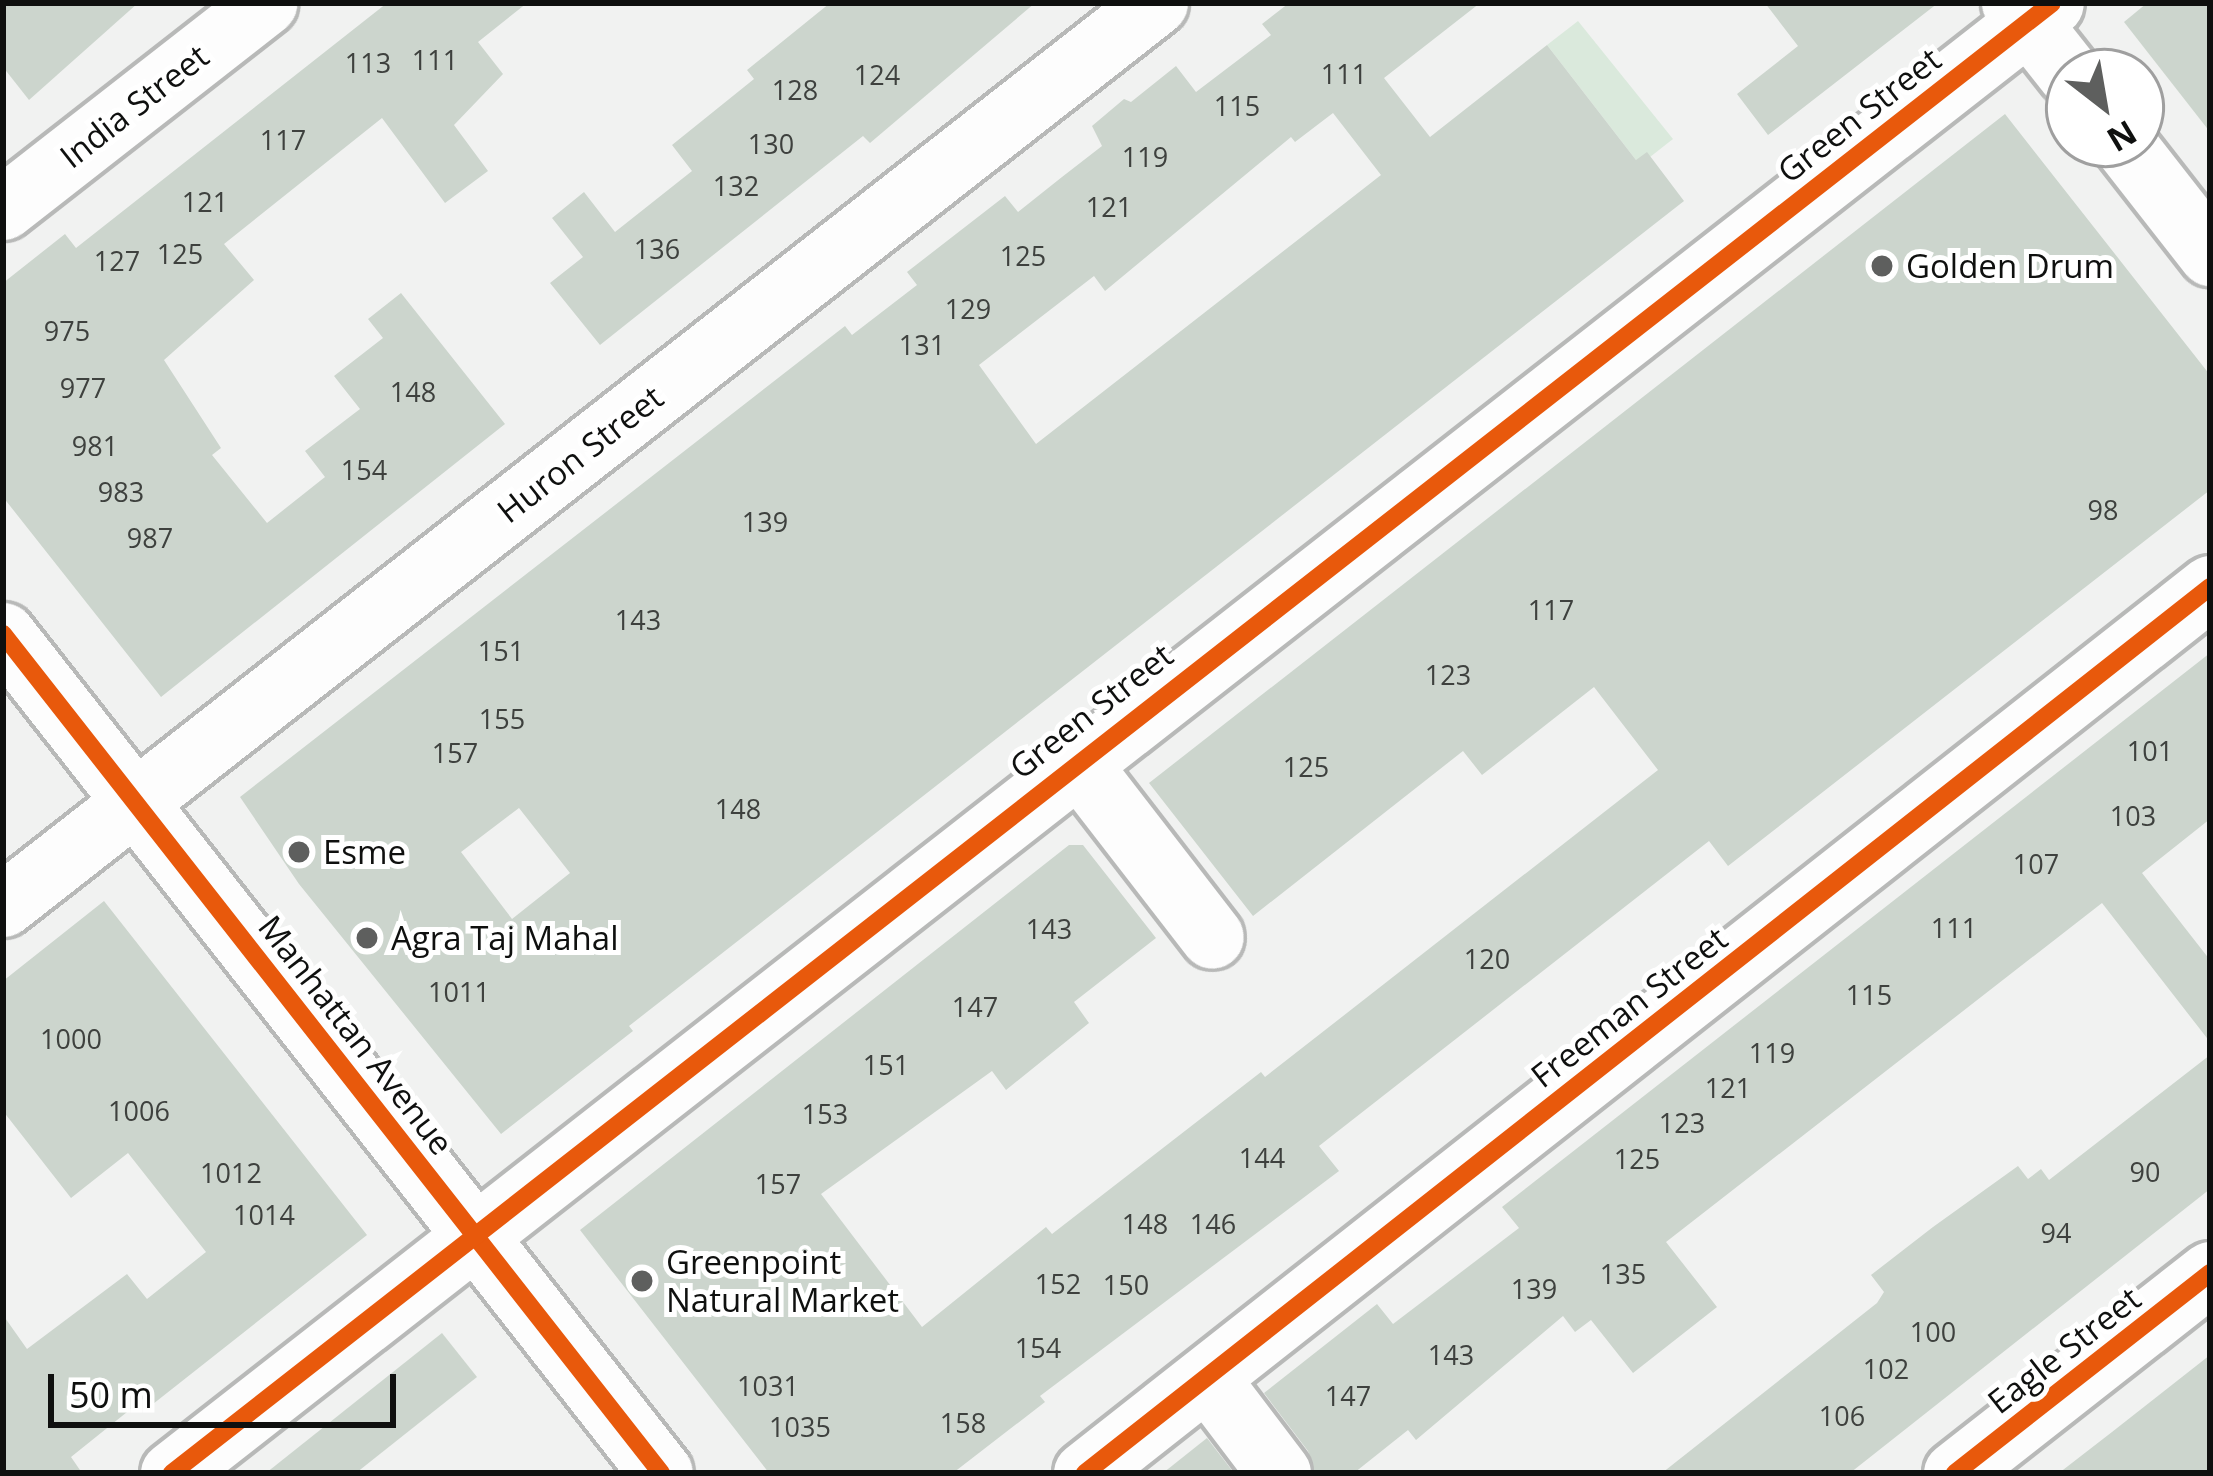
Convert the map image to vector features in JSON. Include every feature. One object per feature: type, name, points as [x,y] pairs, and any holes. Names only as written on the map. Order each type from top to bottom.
[{"type":"street","name":"India Street","points":[[3,208],[265,3]]},
{"type":"street","name":"Huron Street","points":[[3,905],[1156,3]]},
{"type":"street","points":[[2031,9],[2054,48]]},
{"type":"street","name":"Green Street","points":[[172,1473],[2031,9]]},
{"type":"street","points":[[2143,168],[2210,254]]},
{"type":"street","name":"Freeman Street","points":[[1085,1473],[2210,587]]},
{"type":"street","name":"Manhattan Avenue","points":[[3,634],[661,1473]]},
{"type":"street","points":[[1076,761],[1212,937]]},
{"type":"street","name":"Eagle Street","points":[[1954,1473],[2210,1273]]},
{"type":"street","points":[[1207,1378],[1279,1473]]},
{"type":"green space","points":[[1578,21],[1673,139],[1650,157],[1636,160],[1547,45]]},
{"type":"building","points":[[3,3],[138,3],[29,100],[3,67]]},
{"type":"building","points":[[387,3],[527,3],[478,42],[503,74],[454,125],[488,171],[445,203],[382,118],[224,244],[254,280],[164,360],[221,448],[212,455],[267,523],[325,477],[305,451],[360,409],[334,376],[383,338],[368,319],[401,293],[505,424],[161,697],[3,497],[3,283],[65,234],[76,248]]},
{"type":"building","points":[[830,3],[1035,3],[870,143],[863,136],[600,345],[550,283],[583,257],[552,218],[584,192],[615,232],[692,171],[672,145],[754,79],[747,70]]},
{"type":"building","points":[[1289,3],[1480,3],[1384,78],[1430,137],[1547,45],[1636,160],[1647,152],[1684,201],[629,1026],[633,1031],[501,1134],[299,884],[240,797],[845,326],[852,335],[917,285],[907,272],[1005,196],[1018,212],[1102,146],[1092,126],[1124,99],[1131,102],[1176,66],[1196,92],[1271,35],[1262,24]],"holes":[[[1333,113],[1381,175],[1036,444],[979,365],[1094,276],[1105,291],[1291,137],[1295,142]],[[519,808],[570,873],[512,919],[461,852]]]},
{"type":"building","points":[[1765,3],[1938,3],[1768,135],[1737,94],[1798,46]]},
{"type":"building","points":[[2147,3],[2210,3],[2210,132],[2165,74],[2165,48],[2144,48],[2124,22]]},
{"type":"building","points":[[2005,114],[2210,375],[2210,490],[1728,866],[1709,841],[1319,1146],[1339,1171],[1040,1396],[1045,1402],[953,1473],[769,1473],[580,1230],[1069,845],[1083,845],[1156,938],[1074,1002],[1089,1023],[1006,1090],[992,1071],[821,1194],[922,1327],[1046,1227],[1052,1234],[1261,1072],[1265,1077],[1658,770],[1594,687],[1482,775],[1463,751],[1253,916],[1149,783]]},
{"type":"building","points":[[2210,653],[2210,819],[2142,873],[2210,960],[2210,1042],[2102,903],[1666,1242],[1717,1307],[1633,1373],[1591,1320],[1575,1332],[1563,1316],[1416,1440],[1408,1430],[1354,1473],[1314,1473],[1308,1451],[1264,1393],[1377,1304],[1393,1324],[1519,1228],[1502,1207]]},
{"type":"building","points":[[104,901],[367,1235],[153,1404],[147,1396],[71,1457],[82,1473],[3,1473],[3,1315],[27,1349],[127,1274],[147,1299],[206,1252],[128,1153],[71,1198],[3,1111],[3,981]]},
{"type":"building","points":[[2210,1055],[2210,1189],[1850,1473],[1662,1473],[1877,1303],[1884,1292],[1871,1275],[1933,1227],[2018,1166],[2028,1179],[2041,1169],[2049,1180]]},
{"type":"building","points":[[442,1333],[477,1377],[356,1473],[266,1473]]},
{"type":"building","points":[[2210,1355],[2210,1473],[2059,1473],[2112,1432]]},
{"type":"building","points":[[1207,1438],[1234,1473],[1163,1473]]},
{"type":"cycle path","points":[[172,1473],[2052,3]]},
{"type":"cycle path","points":[[1085,1473],[2210,587]]},
{"type":"cycle path","points":[[3,634],[661,1473]]},
{"type":"cycle path","points":[[1955,1473],[2210,1273]]},
{"type":"place","name":"Golden Drum","points":[[1882,266]]},
{"type":"place","name":"Esme","points":[[299,852]]},
{"type":"place","name":"Agra Taj Mahal","points":[[367,938]]},
{"type":"place","name":"Greenpoint Natural Market","points":[[642,1281]]}]
